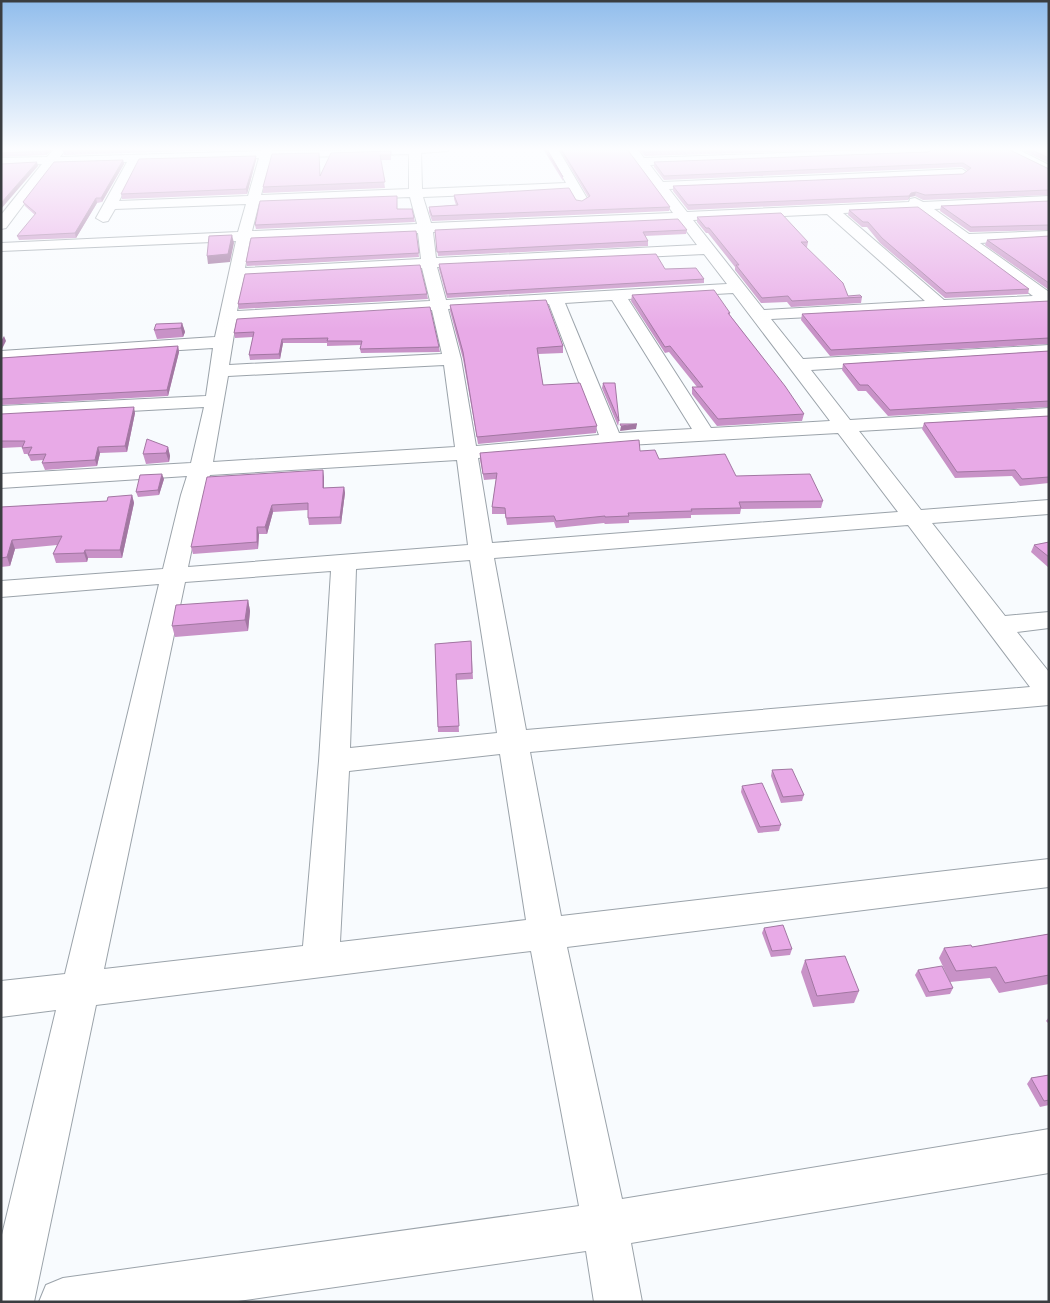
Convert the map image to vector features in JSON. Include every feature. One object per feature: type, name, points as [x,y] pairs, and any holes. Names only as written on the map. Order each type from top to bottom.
[{"type":"street","points":[[90,242],[107,210]]},
{"type":"street","points":[[10,1302],[192,494],[201,468],[250,210]]},
{"type":"street","points":[[420,210],[425,228],[429,264],[452,359],[481,551],[546,933],[605,1225],[618,1302]]},
{"type":"street","points":[[586,210],[591,219]]},
{"type":"street","points":[[679,210],[1049,693]]},
{"type":"street","points":[[1,247],[591,219],[853,210]]},
{"type":"street","points":[[926,210],[1049,300]]},
{"type":"street","points":[[832,211],[940,306]]},
{"type":"street","points":[[1,225],[6,213]]},
{"type":"street","points":[[965,239],[1049,235]]},
{"type":"street","points":[[238,272],[709,250]]},
{"type":"street","points":[[1,356],[439,306],[739,288]]},
{"type":"street","points":[[618,294],[704,434]]},
{"type":"street","points":[[554,298],[612,440]]},
{"type":"street","points":[[759,314],[1049,300]]},
{"type":"street","points":[[799,365],[1049,350]]},
{"type":"street","points":[[218,371],[452,359]]},
{"type":"street","points":[[1,412],[215,401]]},
{"type":"street","points":[[1,481],[467,453],[704,434],[1049,414]]},
{"type":"street","points":[[1,590],[1049,506]]},
{"type":"street","points":[[320,962],[334,760],[344,563]]},
{"type":"street","points":[[997,625],[1049,620]]},
{"type":"street","points":[[334,760],[1049,693]]},
{"type":"street","points":[[1,999],[1049,873]]},
{"type":"street","points":[[63,1302],[605,1225],[1049,1151]]},
{"type":"building","points":[[32,210],[89,210],[75,233],[17,236],[36,213]]},
{"type":"building","points":[[258,210],[412,210],[414,218],[255,225]]},
{"type":"building","points":[[430,210],[596,210],[432,216]]},
{"type":"building","points":[[849,210],[922,210],[1029,289],[946,293],[882,238],[868,222],[863,222]]},
{"type":"building","points":[[946,210],[1049,210],[1049,225],[971,227]]},
{"type":"building","points":[[781,213],[808,242],[801,242],[843,283],[848,296],[860,295],[862,297],[792,301],[788,296],[762,298],[736,265],[739,265],[709,228],[706,228],[697,217]]},
{"type":"building","points":[[678,219],[687,230],[643,232],[648,241],[437,252],[435,230]]},
{"type":"building","points":[[416,231],[419,253],[246,262],[251,238]]},
{"type":"building","points":[[232,235],[228,254],[207,256],[209,236]]},
{"type":"building","points":[[1049,236],[1049,283],[987,240]]},
{"type":"building","points":[[656,254],[665,269],[696,268],[704,279],[447,294],[439,264]]},
{"type":"building","points":[[420,265],[427,294],[238,304],[245,274]]},
{"type":"building","points":[[714,290],[730,313],[728,313],[785,386],[804,414],[718,419],[692,387],[703,387],[670,346],[665,347],[632,295]]},
{"type":"building","points":[[546,300],[563,346],[537,348],[543,385],[580,383],[597,426],[477,437],[463,352],[450,305]]},
{"type":"building","points":[[1049,301],[1049,338],[831,350],[802,314]]},
{"type":"building","points":[[430,307],[439,347],[360,349],[362,341],[327,341],[328,338],[282,339],[279,354],[249,355],[254,332],[234,333],[237,319]]},
{"type":"building","points":[[182,323],[181,328],[154,330],[156,324]]},
{"type":"building","points":[[178,346],[167,390],[1,399],[1,358]]},
{"type":"building","points":[[1049,351],[1049,401],[890,410],[868,385],[860,385],[843,364]]},
{"type":"building","points":[[603,383],[615,383],[619,421]]},
{"type":"building","points":[[134,407],[125,446],[98,447],[95,460],[42,463],[46,454],[28,455],[32,447],[22,448],[25,441],[1,441],[1,414]]},
{"type":"building","points":[[1049,416],[1049,477],[1022,479],[1015,470],[957,472],[924,423]]},
{"type":"building","points":[[620,424],[637,424],[621,426]]},
{"type":"building","points":[[147,439],[168,447],[166,453],[143,454]]},
{"type":"building","points":[[639,440],[640,451],[655,450],[659,459],[725,454],[736,476],[810,474],[823,501],[739,502],[741,508],[628,513],[629,516],[605,516],[556,521],[554,516],[506,518],[505,508],[492,507],[497,473],[483,474],[480,453]]},
{"type":"building","points":[[323,470],[323,488],[344,487],[340,517],[308,518],[308,503],[272,505],[265,527],[257,527],[257,542],[191,547],[207,477]]},
{"type":"building","points":[[162,474],[158,490],[136,492],[140,475]]},
{"type":"building","points":[[132,495],[120,550],[85,550],[84,553],[53,554],[62,536],[12,540],[7,557],[1,558],[1,507],[107,501],[108,497]]},
{"type":"building","points":[[1049,542],[1049,557],[1034,545]]},
{"type":"building","points":[[248,600],[245,620],[172,626],[176,605]]},
{"type":"building","points":[[471,641],[472,673],[456,674],[459,726],[438,727],[435,644]]},
{"type":"building","points":[[792,769],[804,795],[783,797],[772,770]]},
{"type":"building","points":[[762,783],[781,825],[760,827],[742,786]]},
{"type":"building","points":[[783,925],[792,949],[772,951],[764,928]]},
{"type":"building","points":[[1049,934],[1049,975],[1005,983],[996,967],[956,971],[944,948],[971,945],[972,947]]},
{"type":"building","points":[[845,956],[859,991],[817,996],[805,960]]},
{"type":"building","points":[[942,966],[953,988],[929,992],[918,970]]},
{"type":"building","points":[[1049,1075],[1049,1100],[1044,1101],[1031,1078]]}]
